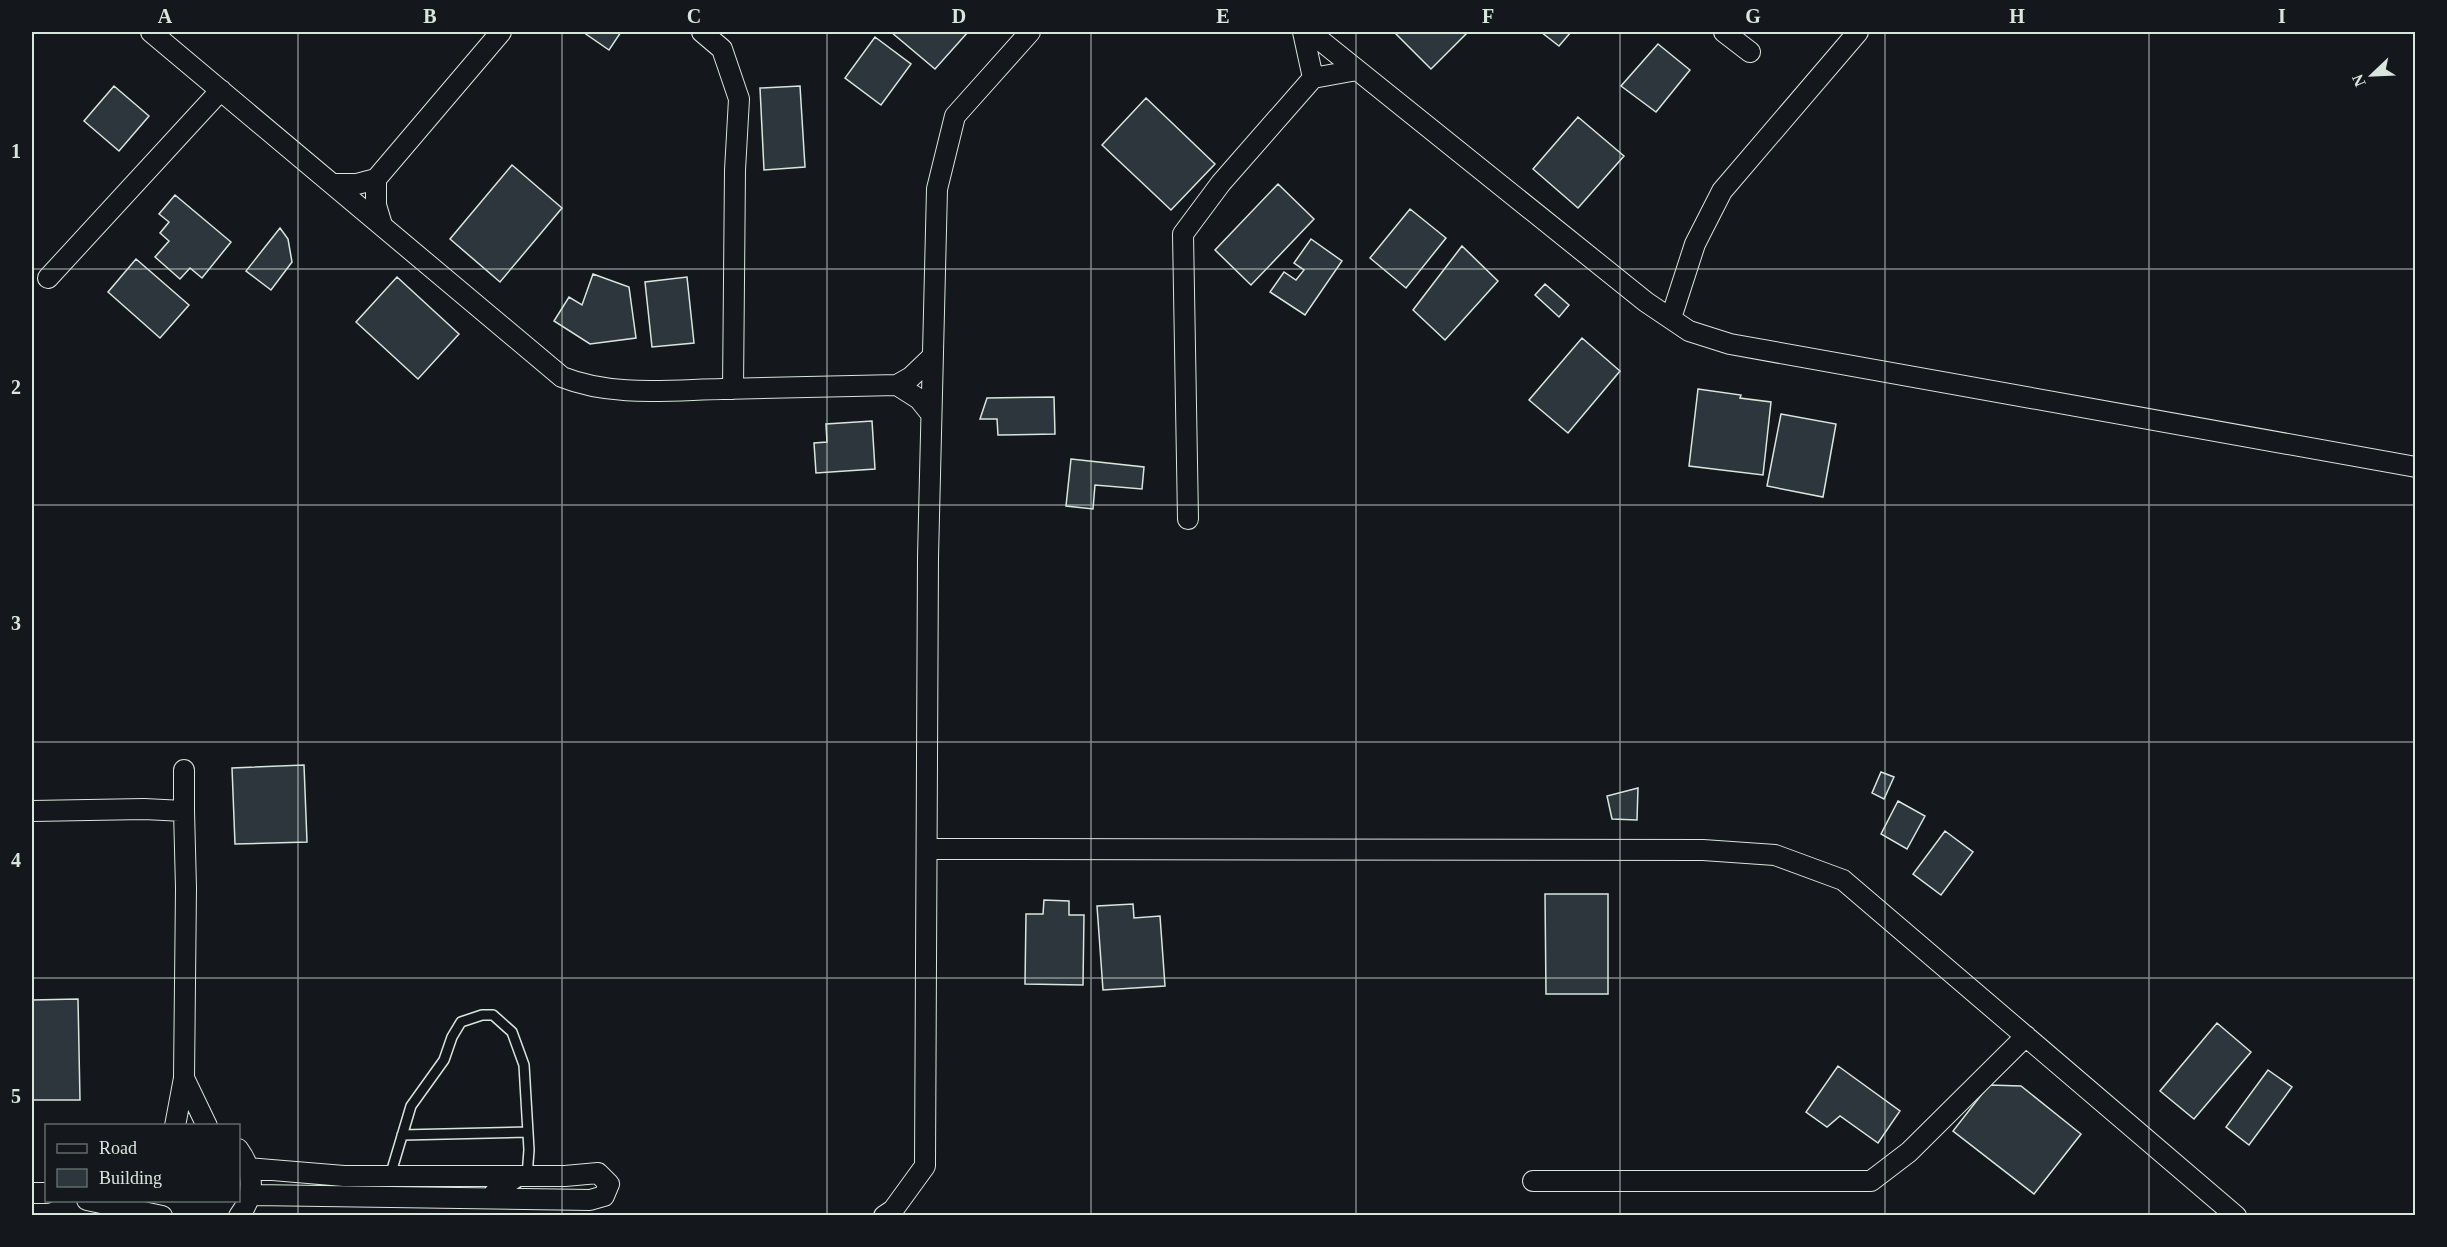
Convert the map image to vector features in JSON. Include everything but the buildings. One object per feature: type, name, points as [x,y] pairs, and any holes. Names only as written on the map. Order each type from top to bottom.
[{"type":"street","points":[[151,32],[562,377],[576,382],[629,390],[897,385],[933,357]]},
{"type":"street","points":[[333,184],[357,184],[376,179],[501,32]]},
{"type":"street","points":[[702,32],[722,49],[739,99],[735,170],[733,389]]},
{"type":"street","points":[[884,1215],[893,1210],[925,1166],[931,414],[937,189],[955,116],[1030,32]]},
{"type":"street","points":[[1303,32],[1313,78]]},
{"type":"street","points":[[1310,32],[1646,302],[1689,331],[1730,344],[2415,467]]},
{"type":"street","points":[[1724,32],[1750,52]]},
{"type":"street","points":[[1671,318],[1695,244],[1722,191],[1858,32]]},
{"type":"street","points":[[1188,519],[1183,234],[1221,183],[1313,78],[1357,70]]},
{"type":"street","points":[[48,278],[221,90]]},
{"type":"street","points":[[376,179],[376,205],[382,225]]},
{"type":"street","points":[[897,385],[919,399],[931,414]]},
{"type":"street","points":[[175,1124],[184,1078],[186,888],[184,771]]},
{"type":"street","points":[[32,811],[144,809],[184,811]]},
{"type":"street","points":[[927,849],[1703,850],[1775,855],[1843,880],[2236,1215]]},
{"type":"street","points":[[1533,1181],[1871,1181],[1909,1152],[2026,1036]]},
{"type":"street","points":[[184,1078],[207,1124]]},
{"type":"street","points":[[239,1215],[250,1195],[252,1179],[240,1152]]},
{"type":"street","points":[[249,1168],[344,1176],[527,1176],[598,1173],[609,1184],[604,1196],[590,1200],[250,1195]]},
{"type":"street","points":[[497,1199],[517,1215]]},
{"type":"street","points":[[97,1202],[162,1215]]},
{"type":"street","points":[[161,1202],[169,1215]]},
{"type":"lane","points":[[390,1176],[411,1106],[444,1060],[452,1037],[461,1023],[482,1015],[493,1015],[512,1032],[524,1065],[527,1176],[514,1185],[499,1189],[434,1198]]},
{"type":"lane","points":[[402,1135],[527,1132]]}]
